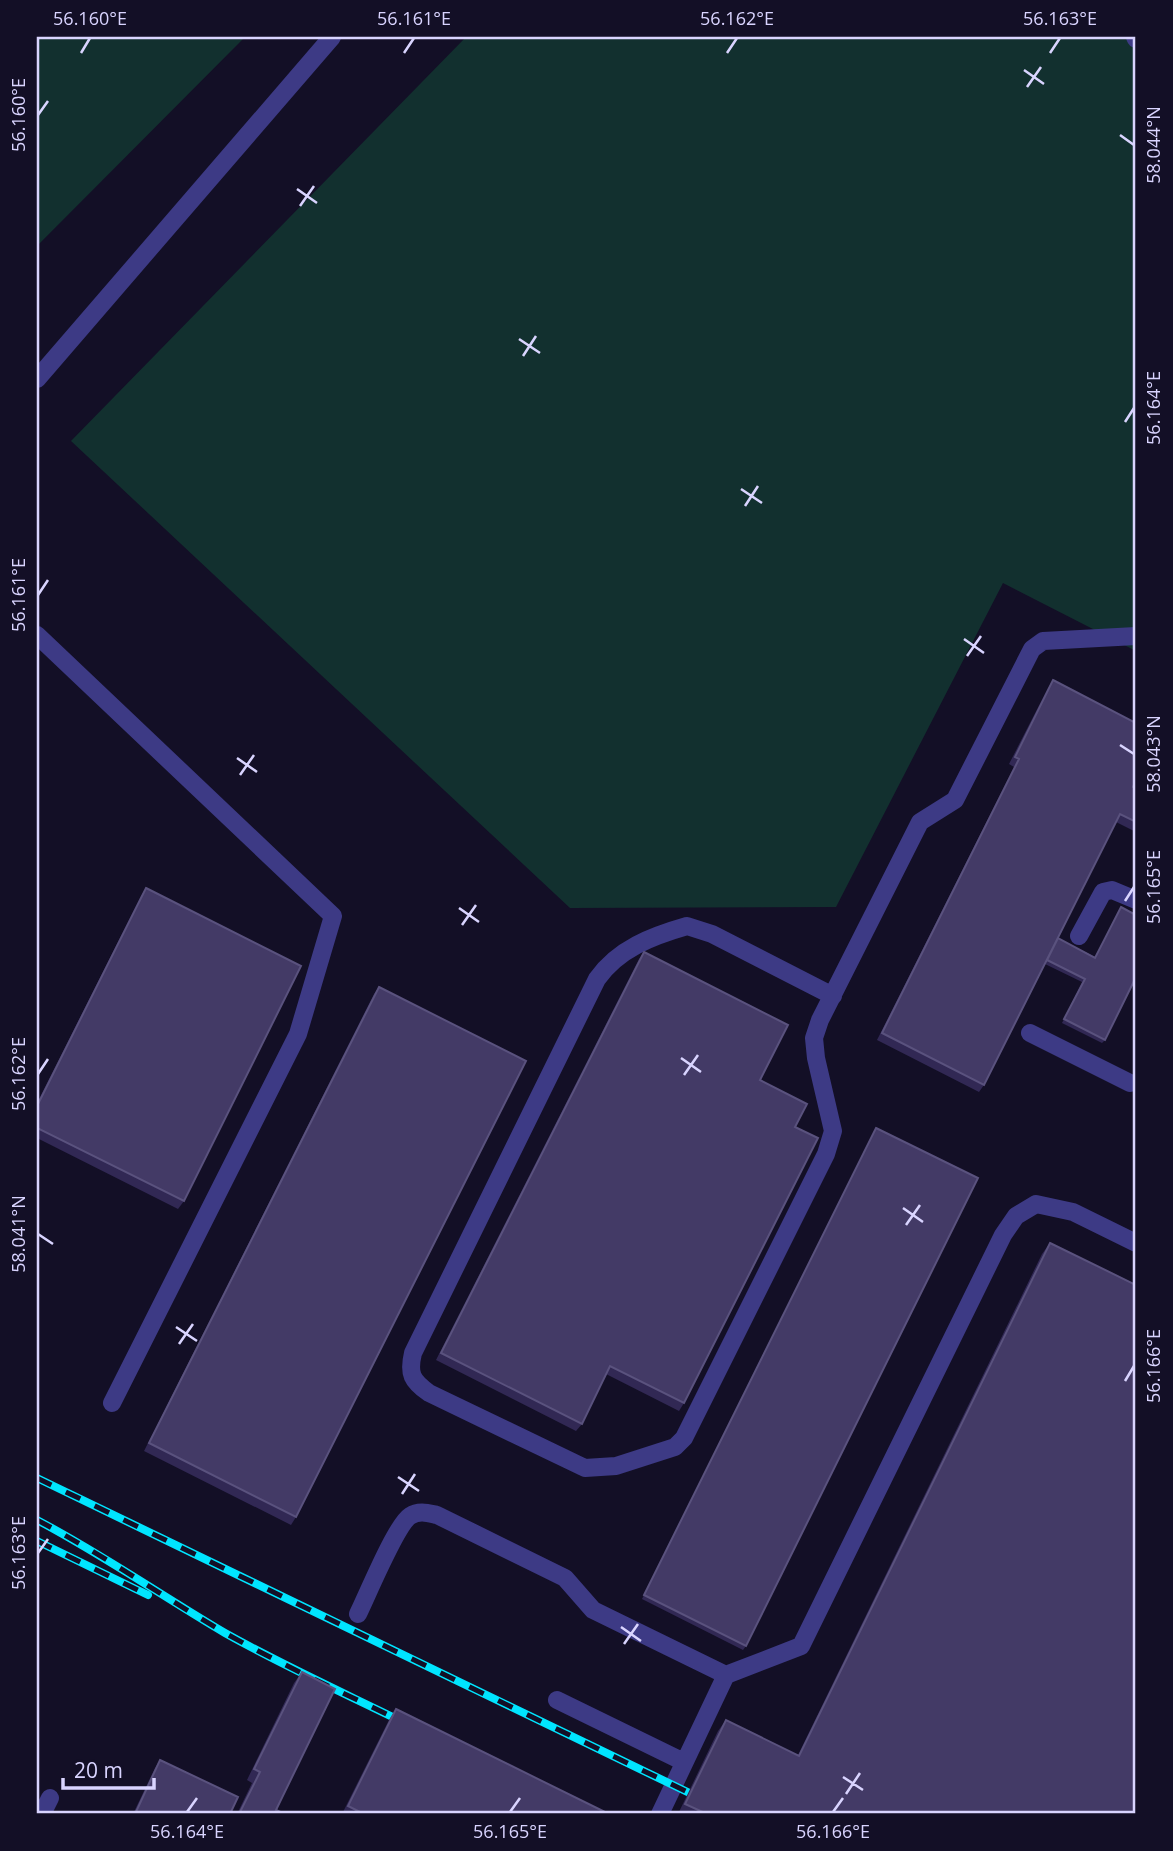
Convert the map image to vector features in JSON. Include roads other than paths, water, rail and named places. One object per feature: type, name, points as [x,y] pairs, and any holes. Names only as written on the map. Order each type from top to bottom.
[{"type":"lane","points":[[37,379],[332,37]]},
{"type":"lane","points":[[37,635],[333,916],[298,1034],[112,1403]]},
{"type":"lane","points":[[832,996],[712,934],[687,926],[666,932],[610,961],[597,979],[413,1353],[409,1369],[413,1382],[429,1393],[585,1468],[616,1466],[675,1447],[692,1426],[825,1154],[833,1131],[814,1038],[832,996],[920,822],[955,800],[1032,649],[1043,641],[1136,636]]},
{"type":"lane","points":[[1079,936],[1103,892],[1112,890],[1136,900]]},
{"type":"lane","points":[[1030,1033],[1134,1080]]},
{"type":"lane","points":[[660,1814],[726,1675],[801,1647],[1003,1236],[1016,1216],[1036,1204],[1073,1212],[1136,1243]]},
{"type":"lane","points":[[358,1614],[400,1528],[410,1516],[424,1512],[437,1515],[565,1578],[593,1609],[726,1675]]},
{"type":"lane","points":[[557,1700],[684,1762]]},
{"type":"railway","points":[[37,1478],[733,1814]]},
{"type":"railway","points":[[37,1520],[225,1633],[407,1724]]},
{"type":"railway","points":[[37,1541],[148,1595]]}]
